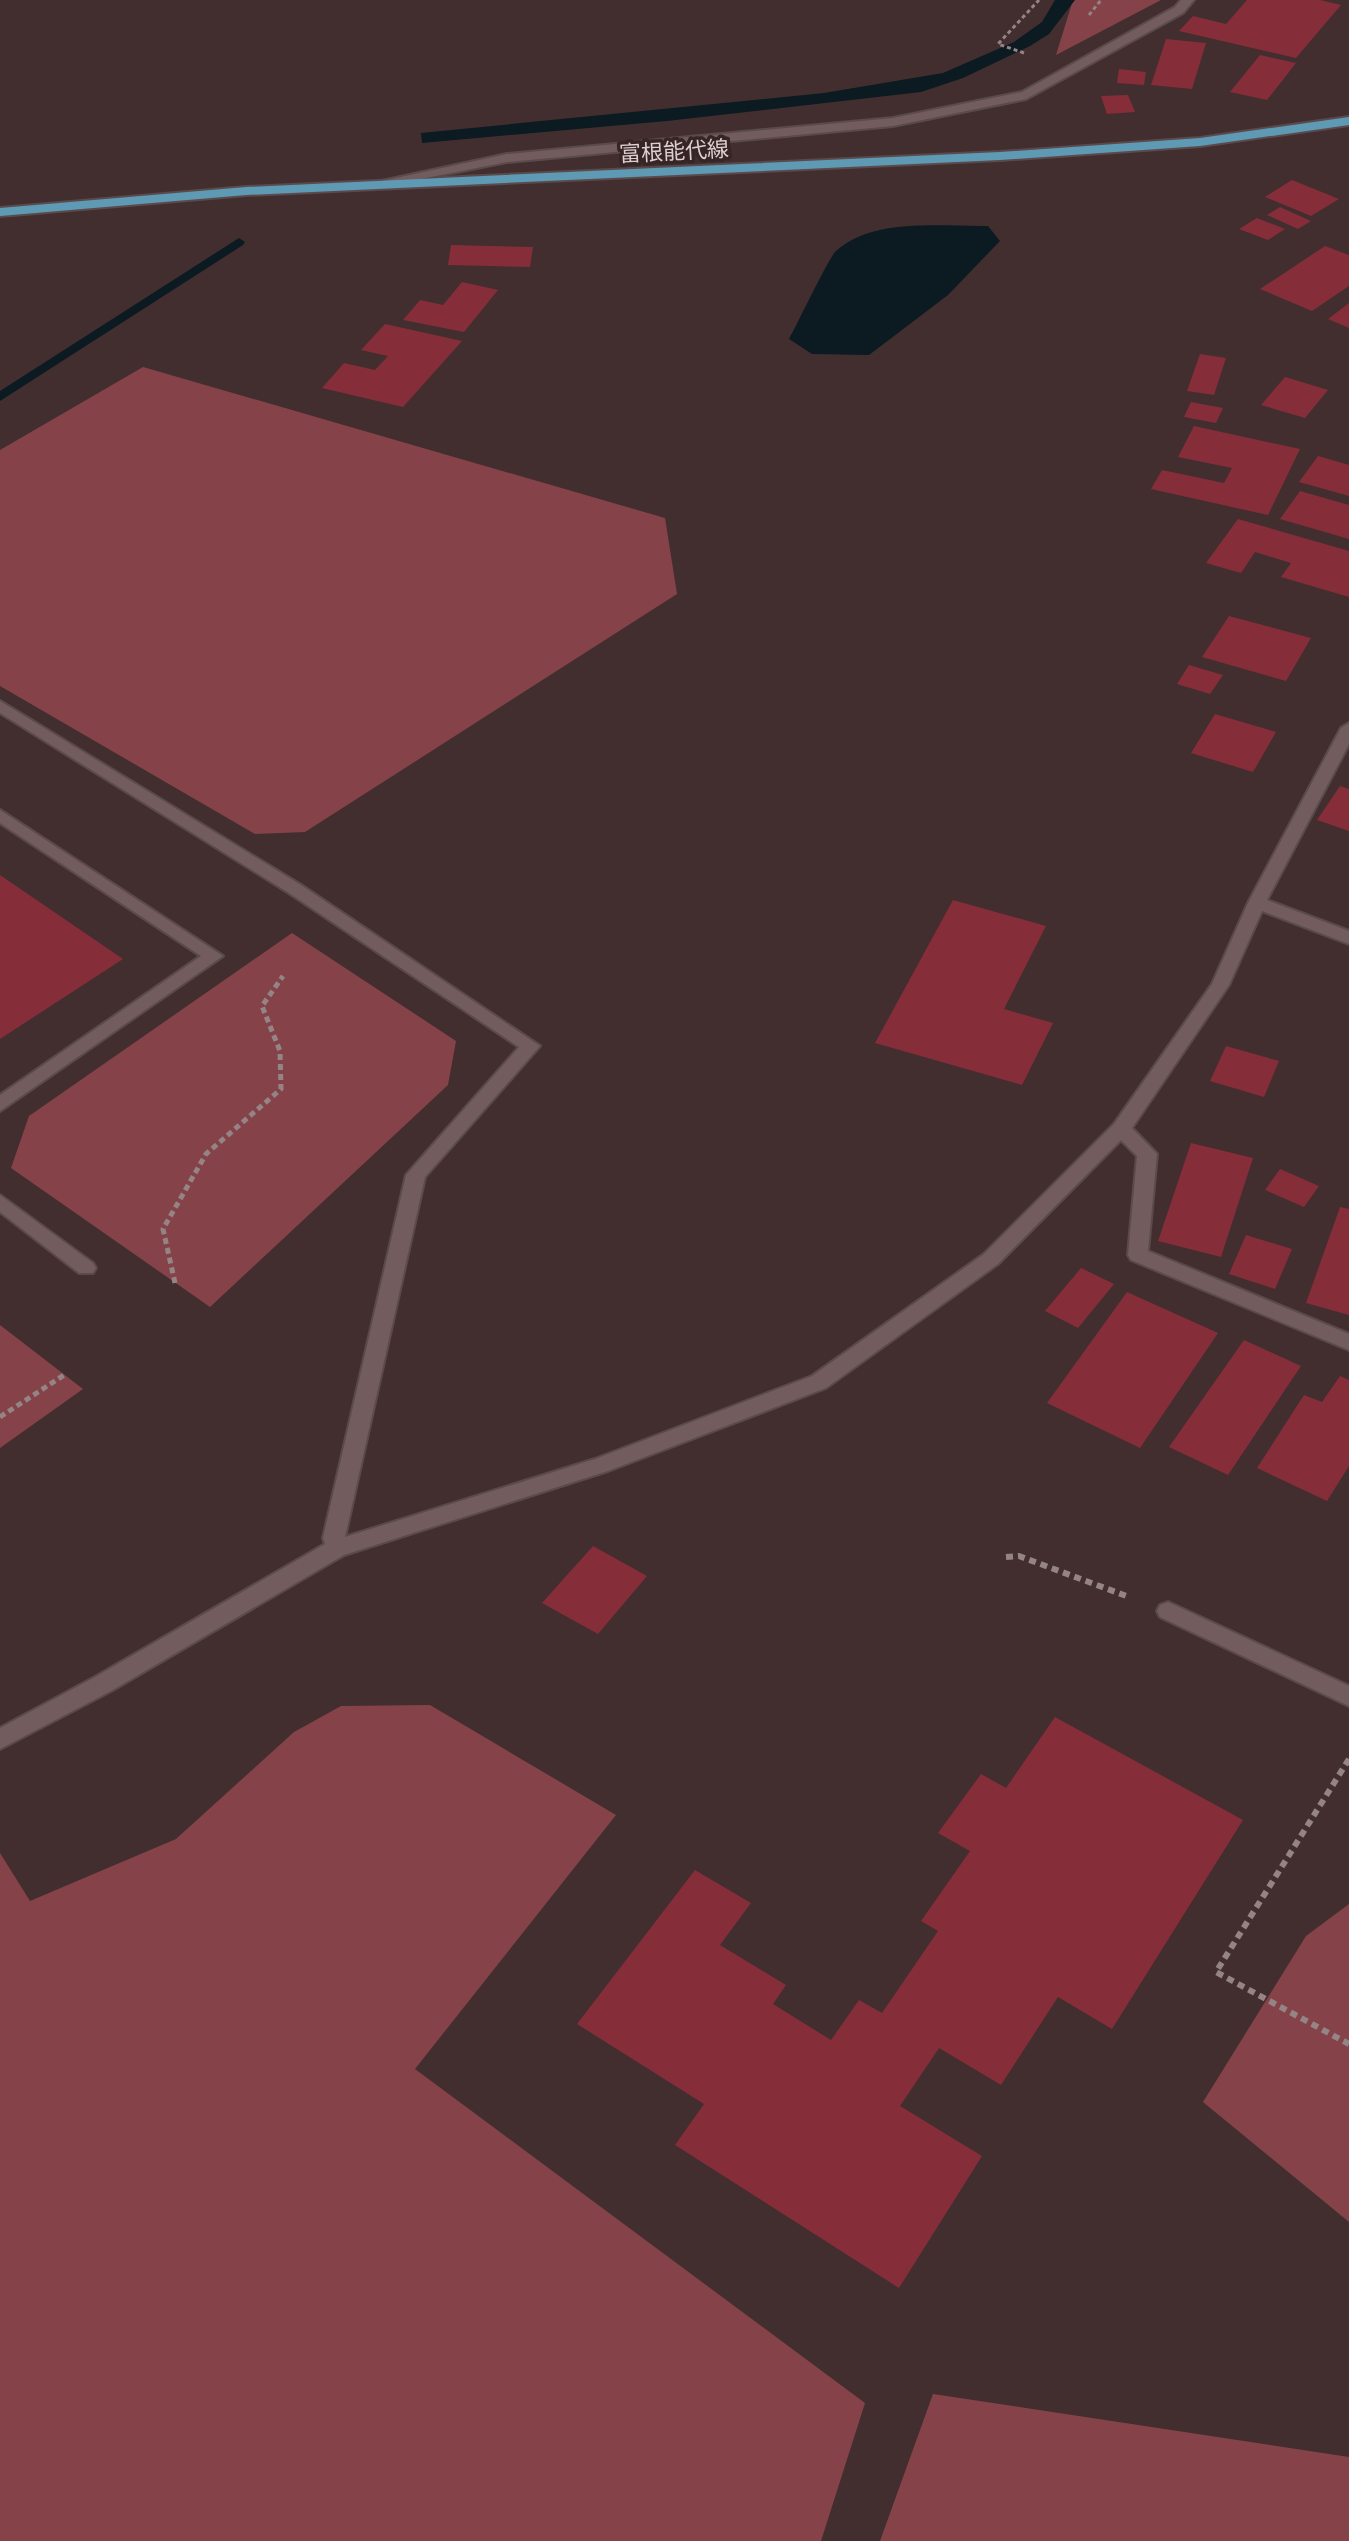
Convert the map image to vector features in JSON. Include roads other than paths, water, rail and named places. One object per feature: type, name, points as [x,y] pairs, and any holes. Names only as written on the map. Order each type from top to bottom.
[{"type":"main road","name":"富根能代線","points":[[0,212],[375,184],[1000,156],[1200,142],[1349,121]]},
{"type":"street","points":[[375,184],[507,158],[893,122],[1026,95],[1179,10],[1188,0]]},
{"type":"street","points":[[0,706],[295,889],[531,1046],[416,1175],[334,1538],[337,1548]]},
{"type":"street","points":[[0,1739],[103,1684],[337,1548],[601,1465],[819,1382],[991,1259],[1121,1129],[1220,985],[1257,903],[1349,728]]},
{"type":"street","points":[[0,815],[214,956],[0,1104]]},
{"type":"street","points":[[1257,903],[1349,938]]},
{"type":"street","points":[[1121,1129],[1147,1154],[1138,1255],[1349,1342]]},
{"type":"street","points":[[0,1202],[86,1268]]},
{"type":"street","points":[[1168,1611],[1349,1696]]},
{"type":"waterway","points":[[0,397],[239,242]]}]
